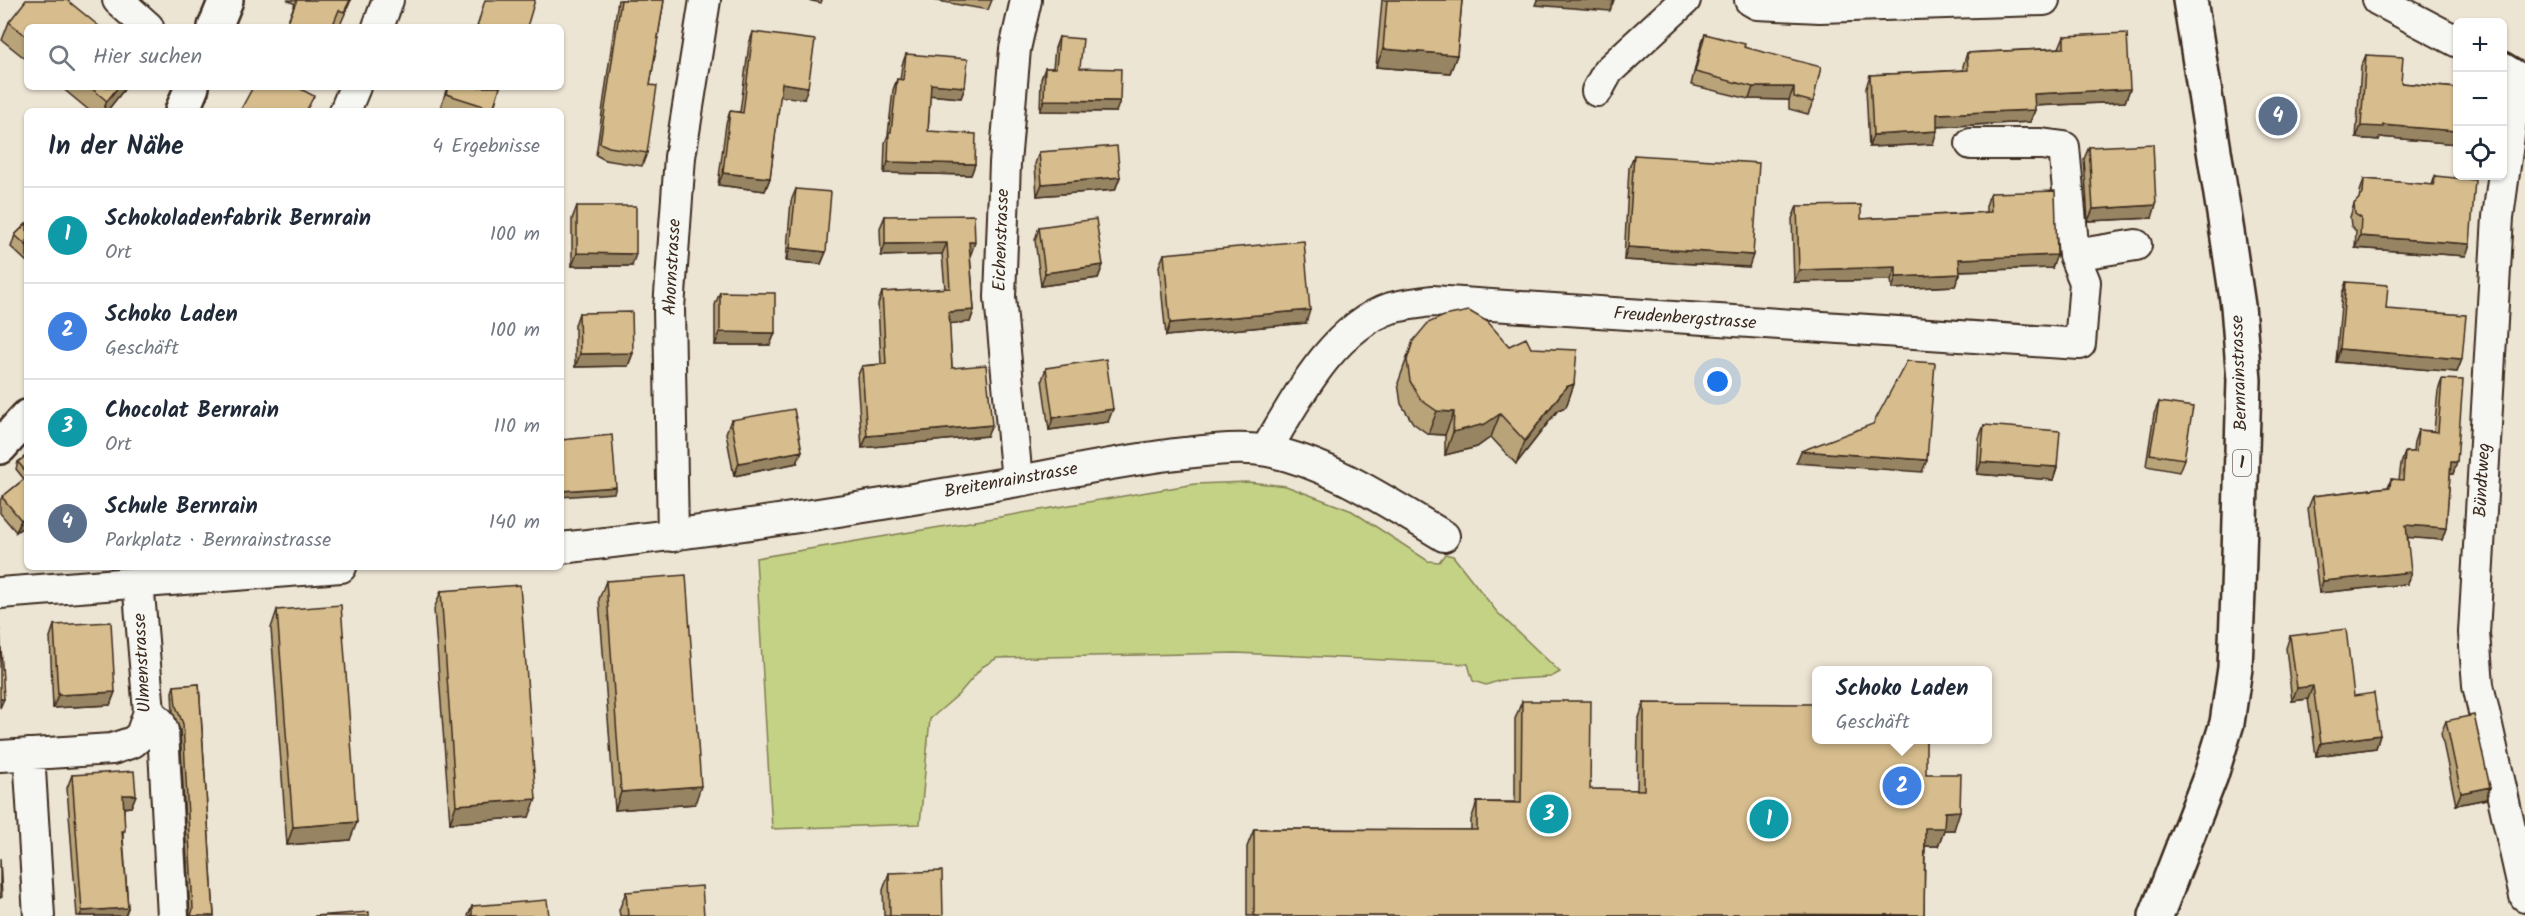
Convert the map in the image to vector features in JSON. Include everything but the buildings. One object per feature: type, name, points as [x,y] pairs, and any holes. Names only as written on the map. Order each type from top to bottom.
[{"type":"main road","points":[[216,24],[226,0]]},
{"type":"main road","name":"Bernrainstrasse","points":[[2156,916],[2211,775],[2227,723],[2235,668],[2238,591],[2244,380],[2235,285],[2190,0]]},
{"type":"main road","points":[[183,108],[191,90]]},
{"type":"main road","points":[[0,447],[24,420]]},
{"type":"street","points":[[118,0],[145,24]]},
{"type":"street","points":[[379,24],[388,0]]},
{"type":"street","name":"Ahornstrasse","points":[[673,536],[669,308],[680,157],[705,0]]},
{"type":"street","name":"Eichenstrasse","points":[[1017,481],[1000,297],[1005,163],[1014,60],[1026,0]]},
{"type":"street","points":[[1597,91],[1608,71],[1685,0]]},
{"type":"street","points":[[1750,0],[1757,4],[1820,7],[2044,0]]},
{"type":"street","points":[[2378,0],[2453,40]]},
{"type":"street","name":"Bündtweg","points":[[2507,71],[2517,77],[2498,218],[2474,633],[2478,685],[2525,896]]},
{"type":"street","points":[[346,108],[354,90]]},
{"type":"street","name":"Freudenbergstrasse","points":[[1266,450],[1289,411],[1333,348],[1360,324],[1391,308],[1432,301],[2080,345],[2085,282],[2073,255],[2064,147],[2041,144],[1971,144]]},
{"type":"street","points":[[2073,255],[2136,245]]},
{"type":"street","name":"Breitenrainstrasse","points":[[564,548],[673,536],[1017,481],[1130,459],[1215,450],[1266,450],[1319,466],[1352,482],[1444,536]]},
{"type":"street","points":[[0,593],[276,570]]},
{"type":"street","name":"Ulmenstrasse","points":[[39,916],[14,755],[123,746],[133,742],[141,735],[149,712],[138,581]]},
{"type":"street","points":[[149,712],[160,722],[163,731],[173,916]]},
{"type":"green space","points":[[1248,482],[1286,486],[1352,511],[1428,561],[1439,562],[1445,554],[1453,556],[1497,612],[1560,672],[1551,677],[1501,680],[1486,685],[1473,681],[1468,664],[1236,653],[997,658],[982,667],[958,695],[930,719],[920,824],[772,829],[756,558],[1195,484]]},
{"type":"place","name":"Schule Bernrain","points":[[2278,116]]},
{"type":"place","name":"Schoko Laden","points":[[1902,786]]},
{"type":"place","name":"Chocolat Bernrain","points":[[1549,814]]},
{"type":"place","name":"Schokoladenfabrik Bernrain","points":[[1769,819]]}]
